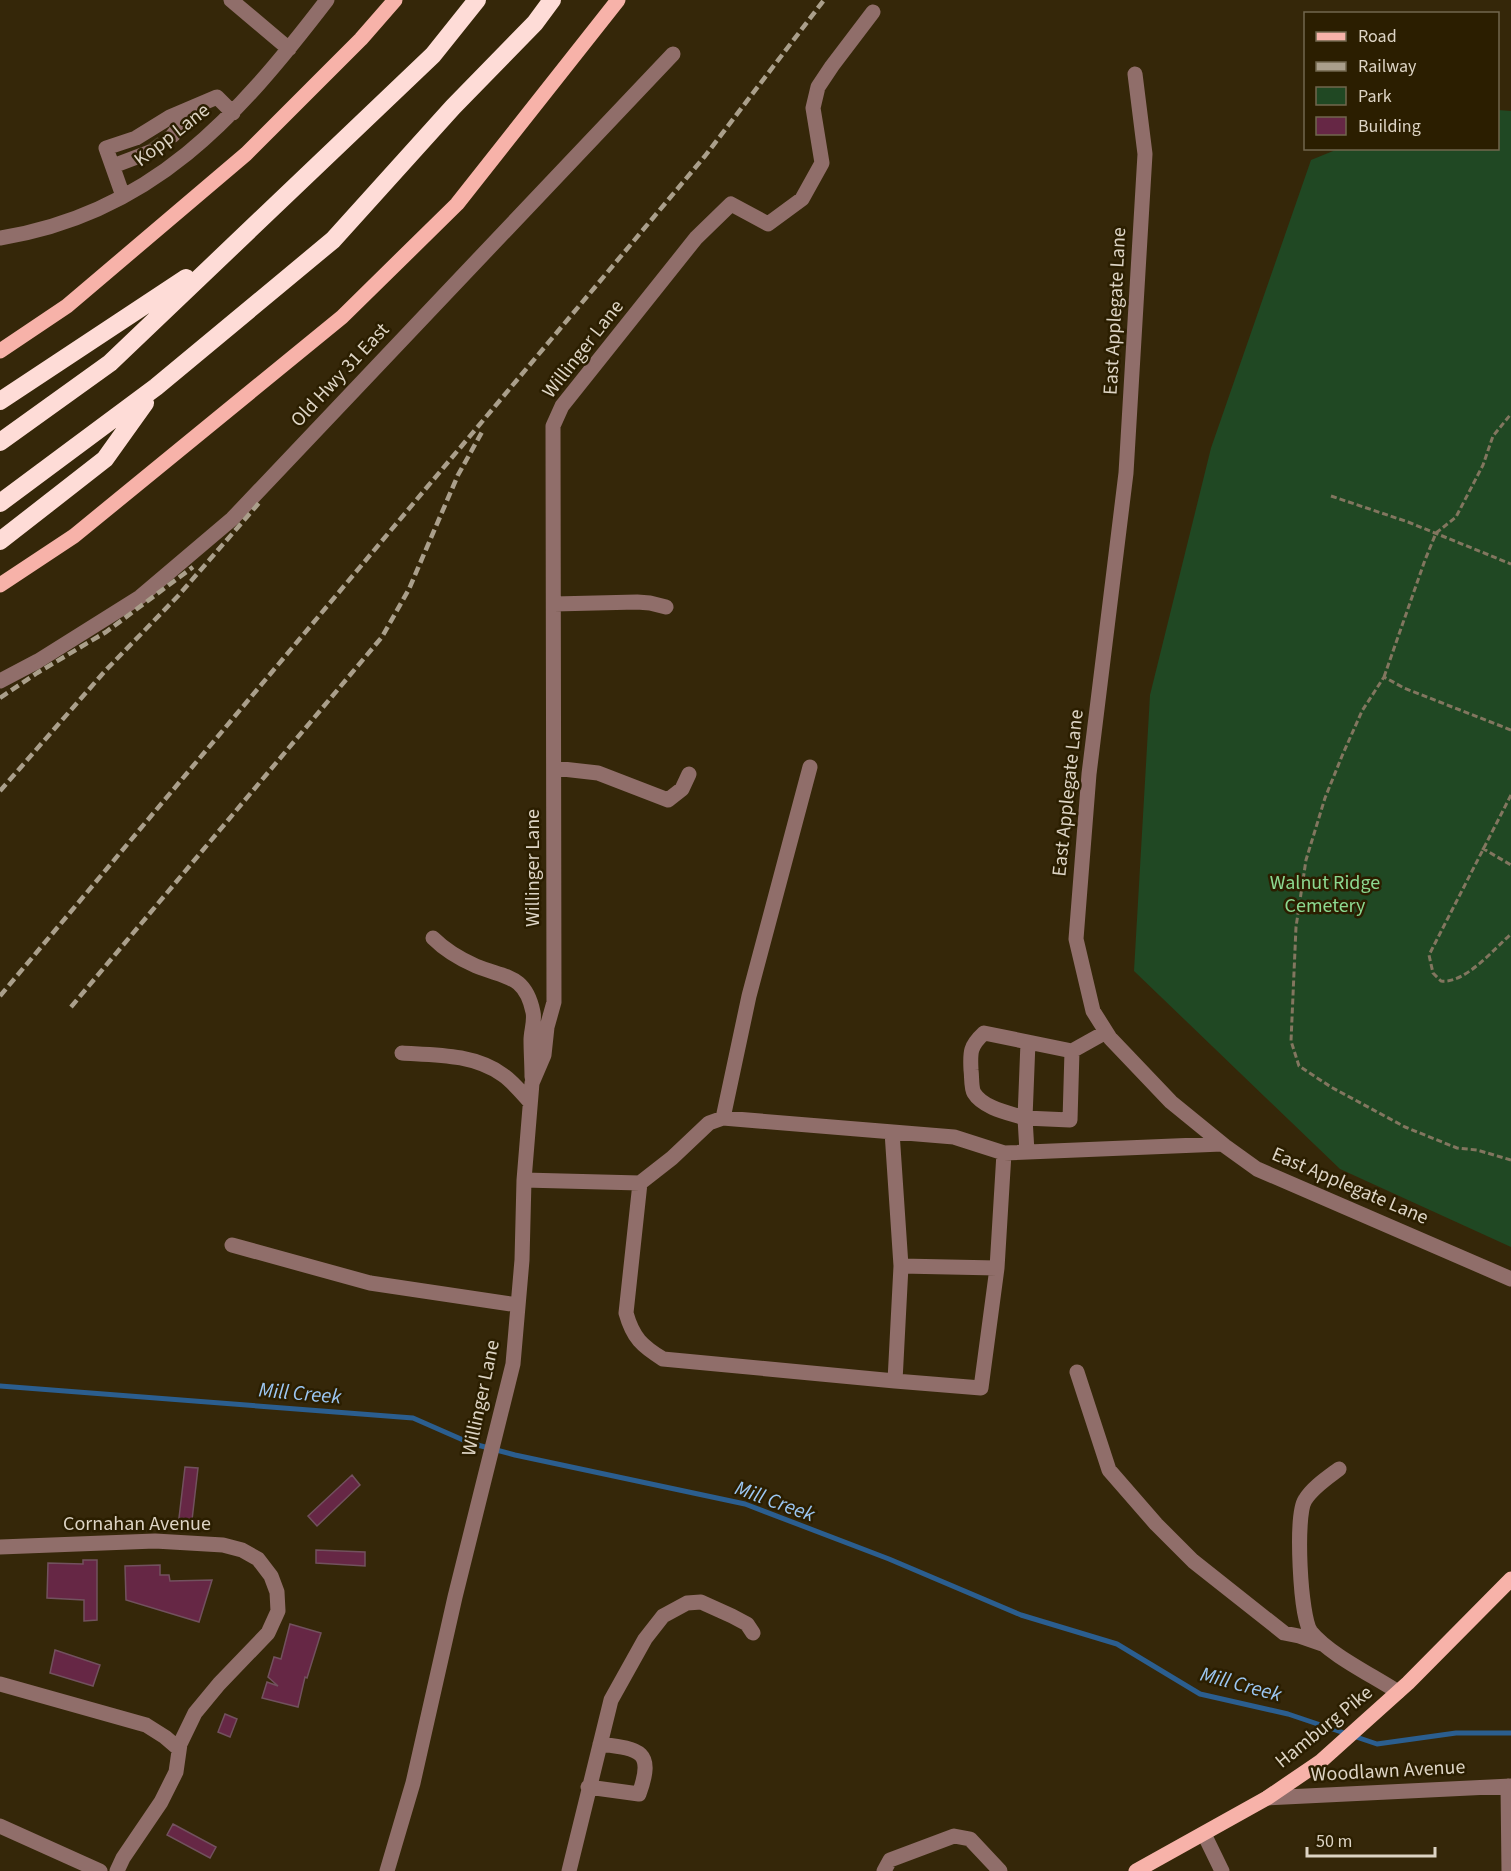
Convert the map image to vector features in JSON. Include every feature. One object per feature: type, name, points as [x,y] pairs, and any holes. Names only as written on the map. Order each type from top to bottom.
[{"type":"highway","points":[[0,442],[110,363],[433,55],[477,0]]},
{"type":"highway","points":[[0,503],[156,387],[333,240],[453,107],[535,23],[552,0]]},
{"type":"highway","points":[[0,401],[225,253]]},
{"type":"highway","points":[[0,541],[105,459],[156,387]]},
{"type":"main road","points":[[0,351],[67,306],[246,154],[361,39],[395,0]]},
{"type":"main road","points":[[0,585],[74,536],[342,317],[457,204],[618,0]]},
{"type":"main road","name":"Hamburg Pike","points":[[1136,1871],[1267,1798],[1328,1755],[1394,1695],[1511,1579]]},
{"type":"street","points":[[231,0],[289,49]]},
{"type":"street","name":"Kopp Lane","points":[[0,238],[62,224],[105,207],[154,179],[197,146],[233,113],[289,49],[327,0]]},
{"type":"street","name":"Willinger Lane","points":[[387,1871],[413,1783],[513,1364],[522,1260],[524,1180],[532,1083],[544,1055],[547,1027],[555,1002],[553,426],[562,406],[696,238],[731,204],[768,224],[802,199],[822,163],[813,108],[818,87],[873,12]]},
{"type":"street","name":"Old Hwy 31 East","points":[[0,681],[38,661],[140,597],[232,519],[673,54]]},
{"type":"street","name":"East Applegate Lane","points":[[1135,74],[1145,154],[1126,473],[1089,774],[1076,939],[1093,1011],[1106,1032],[1171,1102],[1257,1169],[1511,1279]]},
{"type":"street","points":[[123,196],[106,148],[136,138],[170,117],[217,97],[233,113]]},
{"type":"street","points":[[173,135],[197,105]]},
{"type":"street","points":[[113,166],[150,152]]},
{"type":"street","points":[[554,604],[637,602],[666,608]]},
{"type":"street","points":[[723,1118],[749,996],[810,767]]},
{"type":"street","points":[[554,768],[598,773],[668,800],[682,789],[689,774]]},
{"type":"street","points":[[433,938],[444,948],[476,966],[514,978],[522,985],[534,1014],[531,1039],[532,1083]]},
{"type":"street","points":[[1072,1051],[1070,1120],[1025,1118],[990,1106],[973,1092],[970,1053],[975,1042],[984,1033],[1072,1051],[1106,1032]]},
{"type":"street","points":[[1027,1152],[1025,1118],[1028,1042]]},
{"type":"street","points":[[402,1053],[454,1056],[478,1062],[503,1075],[531,1101]]},
{"type":"street","points":[[524,1180],[640,1183],[672,1158],[709,1123],[723,1118],[954,1137],[1004,1153],[1222,1144]]},
{"type":"street","points":[[892,1132],[901,1266],[895,1381]]},
{"type":"street","points":[[640,1183],[626,1313],[631,1331],[646,1348],[663,1359],[981,1388],[997,1268],[1004,1153]]},
{"type":"street","points":[[232,1245],[370,1283],[518,1305]]},
{"type":"street","points":[[901,1266],[997,1268]]},
{"type":"street","points":[[1077,1372],[1109,1470],[1155,1524],[1193,1560],[1284,1633],[1322,1644]]},
{"type":"street","points":[[1339,1469],[1303,1501],[1299,1539],[1303,1604],[1308,1629],[1322,1644],[1394,1695]]},
{"type":"street","name":"Cornahan Avenue","points":[[0,1547],[155,1541],[223,1545],[242,1550],[258,1559],[271,1576],[277,1592],[278,1611],[268,1633],[219,1684],[195,1713],[179,1749],[176,1772],[161,1802],[123,1858],[117,1871]]},
{"type":"street","points":[[568,1871],[611,1700],[645,1639],[663,1616],[687,1603],[701,1602],[747,1624],[753,1633]]},
{"type":"street","points":[[0,1684],[146,1725],[179,1749]]},
{"type":"street","points":[[588,1787],[639,1794],[643,1784],[646,1765],[642,1756],[632,1748],[600,1744]]},
{"type":"street","points":[[1509,1871],[1510,1786]]},
{"type":"street","name":"Woodlawn Avenue","points":[[1267,1798],[1510,1786]]},
{"type":"street","points":[[0,1826],[100,1871]]},
{"type":"street","points":[[1204,1834],[1222,1871]]},
{"type":"street","points":[[884,1871],[890,1860],[954,1836],[970,1839],[1000,1871]]},
{"type":"path","points":[[1511,414],[1493,436],[1483,465],[1456,517],[1436,533],[1384,677],[1362,711],[1325,798],[1306,860],[1296,927],[1291,1041],[1299,1066],[1331,1087],[1405,1126],[1457,1148],[1478,1150],[1511,1160]]},
{"type":"path","points":[[1331,496],[1436,533],[1511,564]]},
{"type":"path","points":[[1384,677],[1404,688],[1511,730]]},
{"type":"path","points":[[1511,795],[1429,955],[1432,972],[1441,981],[1448,982],[1466,975],[1511,934]]},
{"type":"path","points":[[1482,848],[1511,865]]},
{"type":"green space","name":"Walnut Ridge Cemetery","points":[[1499,110],[1511,111],[1511,1247],[1340,1169],[1134,971],[1150,695],[1211,448],[1311,160],[1336,150],[1499,150]]},
{"type":"building","points":[[185,1467],[198,1468],[192,1520],[179,1518]]},
{"type":"building","points":[[352,1475],[360,1485],[317,1526],[308,1516]]},
{"type":"building","points":[[316,1550],[365,1552],[365,1566],[316,1563]]},
{"type":"building","points":[[83,1560],[97,1560],[97,1620],[84,1621],[84,1600],[47,1598],[48,1563],[83,1564]]},
{"type":"building","points":[[160,1565],[160,1575],[169,1575],[170,1581],[212,1580],[199,1622],[126,1600],[125,1566]]},
{"type":"building","points":[[290,1624],[321,1633],[307,1678],[305,1677],[298,1707],[262,1698],[267,1682],[278,1686],[268,1677],[274,1657],[281,1659]]},
{"type":"building","points":[[55,1650],[100,1665],[93,1686],[50,1673]]},
{"type":"building","points":[[225,1714],[237,1719],[230,1737],[218,1732]]},
{"type":"building","points":[[173,1824],[216,1847],[210,1858],[167,1835]]},
{"type":"waterway","name":"Mill Creek","points":[[0,1386],[413,1418],[470,1443],[515,1455],[745,1504],[889,1559],[1021,1615],[1117,1644],[1200,1694],[1288,1714],[1377,1744],[1456,1733],[1511,1733]]},
{"type":"tunnel","points":[[150,152],[173,135]]},
{"type":"railway","points":[[0,996],[705,156],[824,0]]},
{"type":"railway","points":[[71,1007],[382,637],[409,589],[458,475],[482,432]]},
{"type":"railway","points":[[0,791],[105,671],[178,596],[259,503]]},
{"type":"railway","points":[[0,698],[106,632],[193,567]]}]
